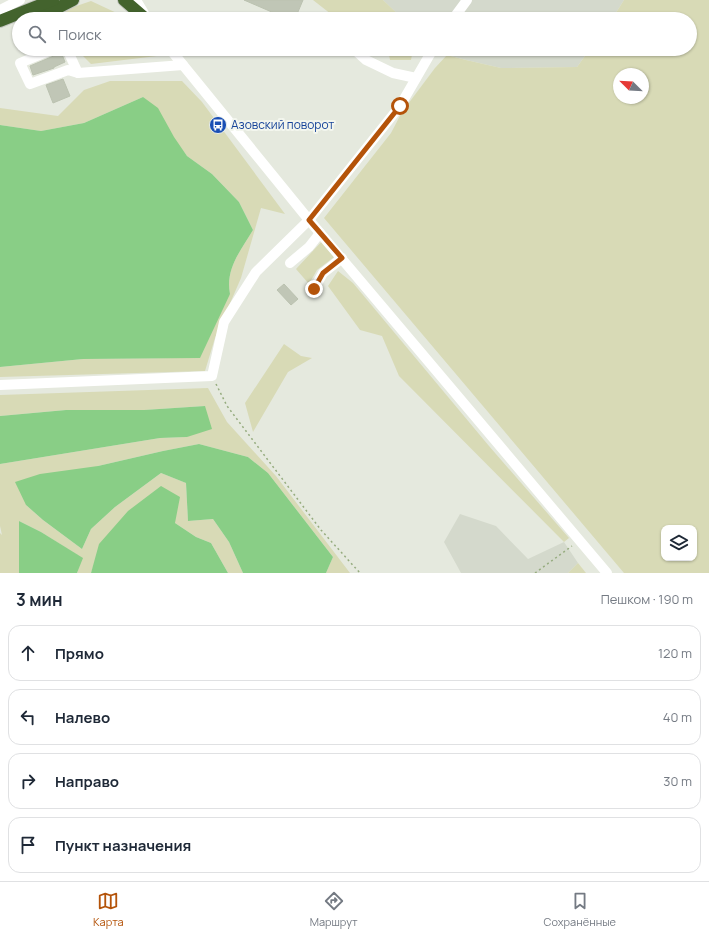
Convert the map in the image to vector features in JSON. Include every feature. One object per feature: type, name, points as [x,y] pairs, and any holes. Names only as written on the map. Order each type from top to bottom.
[{"type":"highway","points":[[23,12],[53,0]]},
{"type":"highway","points":[[50,12],[73,0]]},
{"type":"highway","points":[[124,0],[139,12]]},
{"type":"highway","points":[[0,21],[12,16]]},
{"type":"highway","points":[[0,28],[12,24]]},
{"type":"street","points":[[0,10],[20,0]]},
{"type":"street","points":[[131,0],[141,12]]},
{"type":"street","points":[[136,0],[143,12]]},
{"type":"street","points":[[458,12],[466,0]]},
{"type":"street","points":[[37,56],[20,63],[30,84],[68,70],[78,73],[183,65]]},
{"type":"street","points":[[70,56],[78,73]]},
{"type":"street","points":[[176,56],[309,220],[607,573]]},
{"type":"street","points":[[362,56],[366,60],[394,73],[416,78]]},
{"type":"street","points":[[0,385],[212,376],[224,322],[256,272],[309,220],[400,106],[429,56]]},
{"type":"street","points":[[290,263],[309,247],[320,233]]},
{"type":"street","points":[[314,289],[323,273],[342,258]]},
{"type":"path","points":[[212,376],[227,406],[321,530],[360,573]]},
{"type":"path","points":[[535,573],[580,540]]},
{"type":"shaded area","points":[[313,0],[383,0],[396,12],[328,12]]},
{"type":"shaded area","points":[[383,0],[624,0],[616,12],[396,12]]},
{"type":"shaded area","points":[[624,0],[709,0],[709,573],[624,573],[324,218],[391,133],[402,112],[435,68],[446,56],[501,68],[577,67],[585,56],[697,56],[697,12],[616,12]]},
{"type":"shaded area","points":[[91,1],[115,12],[60,12]]},
{"type":"shaded area","points":[[83,56],[157,56],[91,64]]},
{"type":"shaded area","points":[[389,56],[412,56],[411,60],[390,60]]},
{"type":"shaded area","points":[[451,56],[585,56],[577,67],[501,68]]},
{"type":"shaded area","points":[[110,81],[182,81],[202,102],[285,214],[261,208],[241,278],[215,338],[205,371],[0,377],[0,367],[83,359],[173,358],[230,294],[229,285],[232,268],[239,252],[253,230],[239,202],[212,174],[187,156],[143,97],[84,123],[41,131],[0,125],[0,108],[58,116],[84,90]]},
{"type":"shaded area","points":[[143,97],[158,108],[174,137],[187,156],[212,174],[239,202],[253,230],[235,260],[230,276],[230,294],[200,358],[83,359],[0,367],[0,125],[41,131],[84,123]]},
{"type":"shaded area","points":[[325,238],[338,254],[317,270],[309,284],[296,269]]},
{"type":"shaded area","points":[[338,271],[353,283],[489,446],[569,538],[564,542],[399,376],[382,336],[360,330],[328,286]]},
{"type":"shaded area","points":[[284,344],[301,356],[312,358],[288,372],[253,432],[245,403]]},
{"type":"shaded area","points":[[208,388],[227,422],[276,476],[350,573],[326,573],[333,557],[268,473],[248,457],[199,444],[98,466],[26,505],[43,520],[82,549],[91,529],[115,507],[161,473],[186,483],[188,521],[213,519],[229,542],[243,573],[228,573],[211,543],[196,537],[175,523],[95,561],[91,573],[77,573],[82,558],[41,532],[19,521],[19,573],[0,573],[0,533],[2,535],[0,526],[0,464],[160,438],[187,437],[205,406],[144,410],[66,410],[0,416],[0,395]]},
{"type":"shaded area","points":[[205,406],[212,429],[187,437],[160,438],[0,464],[0,416],[66,410],[144,410]]},
{"type":"shaded area","points":[[199,444],[248,457],[268,473],[333,557],[326,573],[243,573],[229,542],[213,519],[188,521],[186,483],[161,473],[115,507],[91,529],[82,549],[43,520],[26,505],[15,482],[40,474],[98,466]]},
{"type":"shaded area","points":[[161,486],[180,497],[175,523],[196,537],[211,543],[228,573],[91,573],[99,544],[128,511]]},
{"type":"shaded area","points":[[460,514],[496,526],[528,559],[564,542],[578,563],[568,573],[461,573],[444,542]]},
{"type":"shaded area","points":[[19,521],[41,532],[83,558],[77,573],[19,573]]},
{"type":"shaded area","points":[[578,563],[586,573],[568,573]]},
{"type":"building","points":[[244,0],[303,0],[298,12],[272,12]]},
{"type":"building","points":[[54,56],[63,56],[65,62],[54,68],[33,75],[30,66]]},
{"type":"building","points":[[63,79],[70,96],[53,103],[46,85]]},
{"type":"building","points":[[284,284],[298,299],[291,305],[277,290]]},
{"type":"place","name":"Азовский поворот","points":[[218,125]]},
{"type":"route","points":[[314,289],[323,273],[342,258],[309,220],[400,106]]}]
